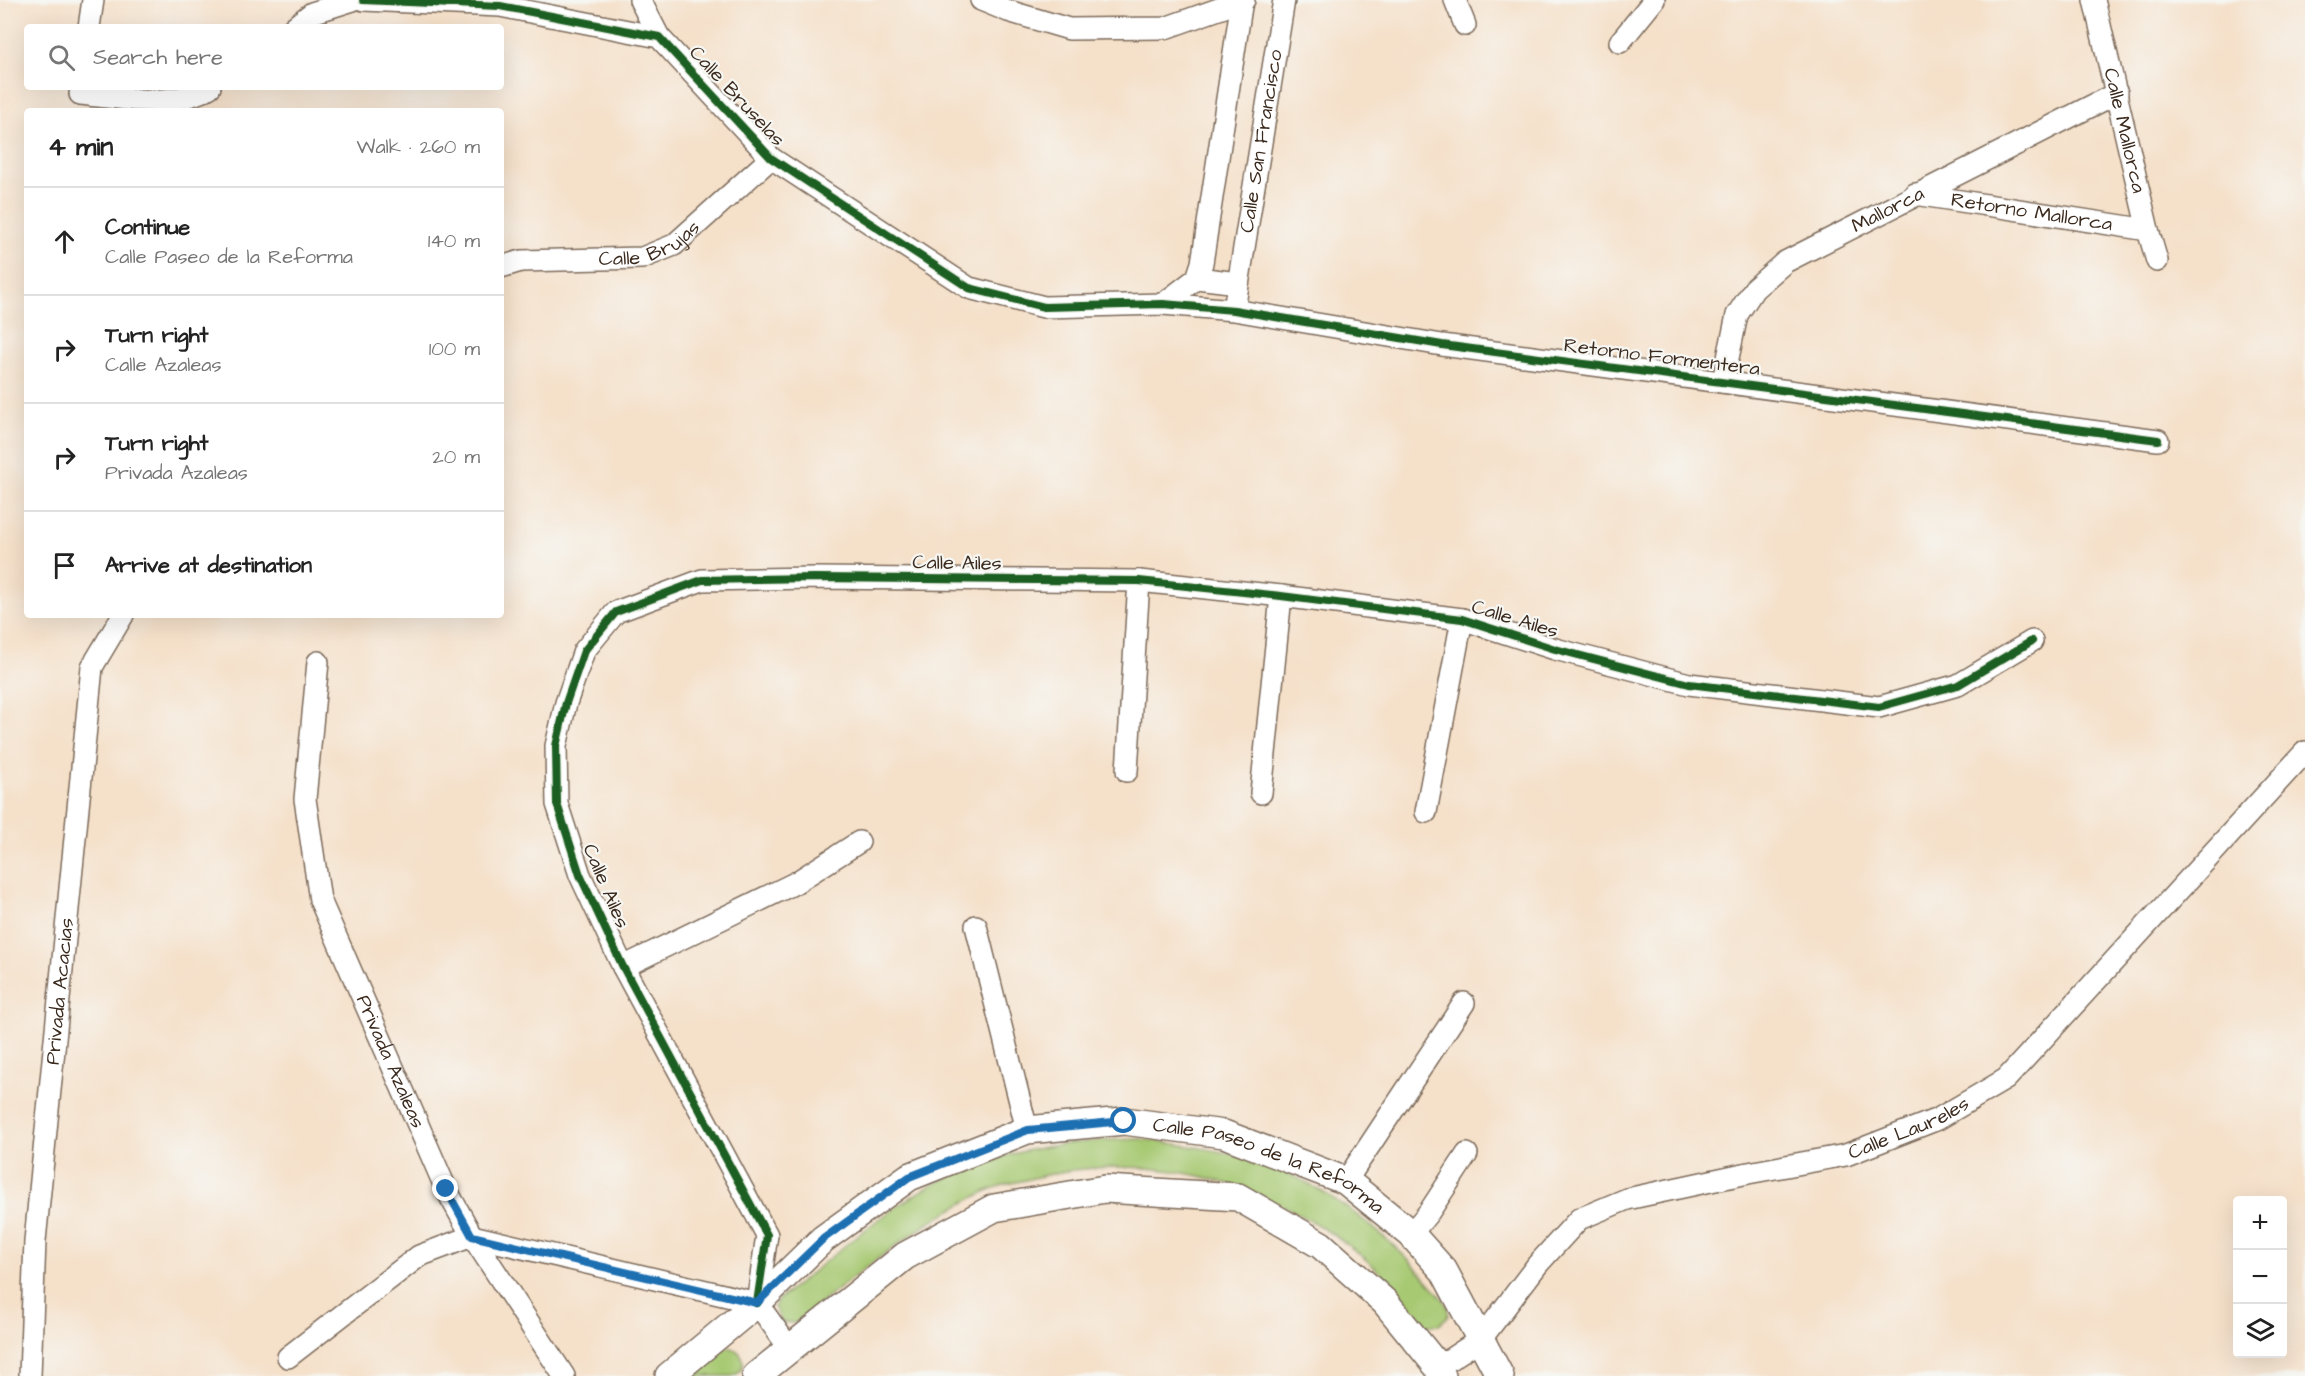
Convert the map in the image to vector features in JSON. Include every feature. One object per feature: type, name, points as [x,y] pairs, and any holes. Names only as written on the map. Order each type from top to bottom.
[{"type":"main road","name":"Calle Paseo de la Reforma","points":[[669,1376],[757,1303],[823,1239],[909,1177],[1028,1130],[1124,1121],[1224,1134],[1346,1182],[1411,1234],[1444,1271],[1500,1376]]},
{"type":"main road","name":"Calle Paseo de la Reforma","points":[[756,1376],[905,1256],[994,1208],[1105,1189],[1238,1197],[1322,1245],[1385,1302],[1440,1372]]},
{"type":"street","points":[[89,24],[93,0]]},
{"type":"street","points":[[298,24],[312,13],[353,0]]},
{"type":"street","points":[[363,0],[501,3],[659,38]]},
{"type":"street","name":"Calle Bruselas","points":[[640,0],[659,38],[771,158],[969,288],[1044,308],[1163,304]]},
{"type":"street","points":[[981,0],[1008,11],[1069,29],[1165,28],[1243,0]]},
{"type":"street","name":"Calle San Francisco","points":[[1197,278],[1202,263],[1243,0]]},
{"type":"street","name":"Calle San Francisco","points":[[1234,310],[1284,0]]},
{"type":"street","points":[[1455,0],[1465,25]]},
{"type":"street","points":[[1620,42],[1654,0]]},
{"type":"street","name":"Calle Mallorca","points":[[2094,0],[2157,261]]},
{"type":"street","points":[[79,97],[150,102],[199,94],[205,90]]},
{"type":"street","name":"Mallorca","points":[[1724,382],[1737,315],[1754,289],[1785,262],[2117,93]]},
{"type":"street","name":"Calle Brujas","points":[[504,266],[521,261],[642,258],[674,245],[771,158]]},
{"type":"street","name":"Retorno Mallorca","points":[[1915,194],[2148,230]]},
{"type":"street","points":[[1163,304],[1197,278],[1238,283]]},
{"type":"street","name":"Retorno Formentera","points":[[1163,304],[1234,310],[1442,345],[2158,440]]},
{"type":"street","name":"Calle Ailes","points":[[757,1303],[767,1235],[623,967],[580,874],[557,804],[556,746],[566,703],[584,651],[616,612],[702,580],[815,578],[1138,581],[1462,619],[1555,649],[1689,684],[1879,706],[1958,685],[2032,641]]},
{"type":"street","points":[[1127,771],[1138,581]]},
{"type":"street","points":[[1261,793],[1281,596]]},
{"type":"street","name":"Privada Acacias","points":[[30,1376],[35,1241],[92,667],[121,618]]},
{"type":"street","points":[[1426,812],[1462,619]]},
{"type":"street","name":"Privada Azaleas","points":[[318,662],[305,799],[320,900],[446,1189],[472,1236],[564,1376]]},
{"type":"street","name":"Calle Laureles","points":[[1440,1372],[1481,1339],[1538,1264],[1579,1219],[1627,1199],[1846,1155],[1938,1119],[2006,1079],[2305,752]]},
{"type":"street","points":[[623,967],[795,883],[859,842]]},
{"type":"street","points":[[976,926],[1028,1130]]},
{"type":"street","points":[[1346,1182],[1464,1003]]},
{"type":"street","points":[[1411,1234],[1429,1212],[1467,1154]]},
{"type":"street","points":[[288,1358],[419,1256],[472,1236],[757,1303],[790,1349]]},
{"type":"green space","points":[[1140,1139],[1199,1147],[1235,1155],[1265,1164],[1323,1192],[1376,1230],[1400,1252],[1443,1299],[1448,1308],[1448,1316],[1438,1325],[1427,1325],[1385,1278],[1350,1247],[1298,1214],[1263,1197],[1226,1183],[1188,1174],[1150,1168],[1111,1167],[1072,1170],[989,1190],[962,1203],[912,1234],[795,1323],[782,1322],[774,1307],[778,1300],[883,1216],[928,1187],[952,1175],[997,1158],[1044,1147],[1092,1141]]},
{"type":"green space","points":[[728,1347],[742,1356],[743,1365],[737,1373],[732,1376],[688,1376],[721,1350]]},
{"type":"cycle path","points":[[363,0],[500,6],[659,37],[771,158],[969,288],[1044,307],[1163,304],[1234,310],[1442,345],[2158,440]]},
{"type":"cycle path","points":[[757,1303],[767,1235],[623,967],[580,875],[557,804],[556,746],[566,703],[584,651],[616,612],[702,580],[815,578],[1139,581],[1462,619],[1555,649],[1689,684],[1879,707],[1958,685],[2032,641]]},
{"type":"route","points":[[446,1189],[472,1236],[757,1303],[823,1239],[909,1177],[990,1143],[1028,1130],[1124,1121]]}]
